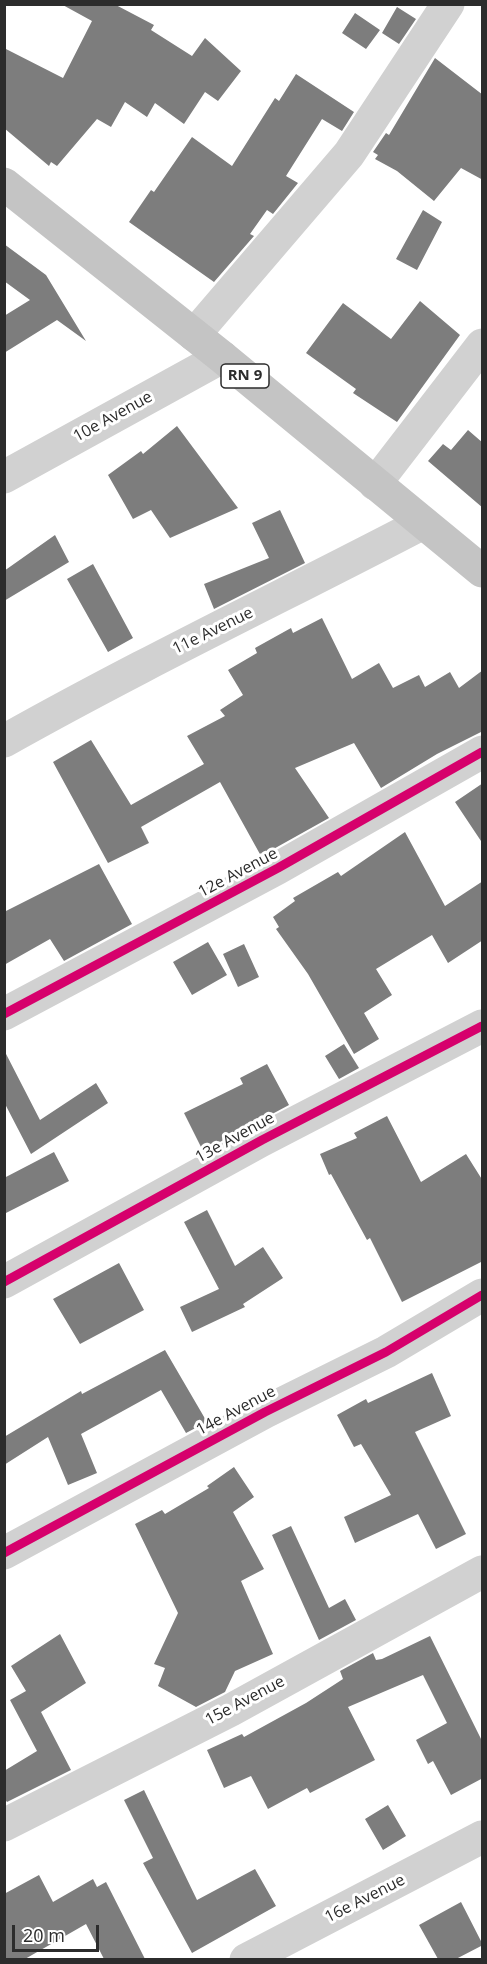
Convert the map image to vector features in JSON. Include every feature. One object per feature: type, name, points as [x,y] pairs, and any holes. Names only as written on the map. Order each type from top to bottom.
[{"type":"main road","name":"RN 9","points":[[4,184],[222,357],[483,571]]},
{"type":"street","points":[[194,335],[302,212],[349,154],[448,4]]},
{"type":"street","points":[[375,484],[483,345]]},
{"type":"street","name":"10e Avenue","points":[[4,477],[222,357]]},
{"type":"street","name":"11e Avenue","points":[[4,741],[97,689],[253,612],[423,523]]},
{"type":"street","name":"12e Avenue","points":[[4,1014],[278,868],[483,752]]},
{"type":"street","name":"13e Avenue","points":[[4,1282],[262,1140],[483,1026]]},
{"type":"street","name":"14e Avenue","points":[[4,1553],[265,1412],[386,1352],[483,1295]]},
{"type":"street","name":"15e Avenue","points":[[4,1826],[231,1710],[483,1572]]},
{"type":"street","name":"16e Avenue","points":[[246,1959],[483,1837]]},
{"type":"building","points":[[61,4],[114,4],[154,25],[151,30],[192,56],[205,38],[241,71],[218,101],[205,92],[184,124],[155,103],[147,117],[125,102],[111,127],[97,119],[57,166],[51,162],[49,166],[4,128],[4,48],[63,78],[92,21]]},
{"type":"building","points":[[397,7],[416,19],[399,44],[382,33]]},
{"type":"building","points":[[355,13],[380,30],[366,49],[342,33]]},
{"type":"building","points":[[435,58],[483,95],[483,180],[461,168],[434,201],[397,171],[375,159],[378,155],[373,152],[386,133],[389,135]]},
{"type":"building","points":[[296,74],[354,112],[342,131],[322,119],[286,176],[298,183],[273,214],[267,210],[250,234],[254,236],[214,282],[129,222],[151,190],[154,192],[192,137],[232,166],[275,98],[279,101]]},
{"type":"building","points":[[423,210],[442,222],[417,270],[396,259]]},
{"type":"building","points":[[4,244],[46,275],[86,341],[57,320],[4,353],[4,316],[30,300],[4,281]]},
{"type":"building","points":[[420,301],[460,335],[397,422],[353,393],[356,389],[306,353],[343,303],[391,339]]},
{"type":"building","points":[[177,426],[238,508],[170,538],[151,510],[133,519],[108,475],[141,451],[143,454]]},
{"type":"building","points":[[468,430],[483,443],[483,508],[428,461],[443,444],[451,450]]},
{"type":"building","points":[[280,510],[305,563],[214,609],[204,584],[269,558],[252,523]]},
{"type":"building","points":[[55,535],[69,562],[4,601],[4,571]]},
{"type":"building","points":[[93,564],[133,638],[108,652],[67,579]]},
{"type":"building","points":[[322,618],[352,679],[379,663],[393,688],[419,675],[425,687],[450,672],[459,688],[483,670],[483,731],[437,754],[381,788],[354,743],[295,768],[329,818],[261,856],[220,782],[141,827],[149,843],[108,863],[53,762],[91,740],[131,805],[204,764],[187,736],[225,716],[220,710],[243,695],[228,670],[257,653],[255,648],[291,628],[293,633]]},
{"type":"building","points":[[483,783],[483,844],[455,802]]},
{"type":"building","points":[[405,832],[445,906],[483,881],[483,940],[448,963],[432,935],[376,969],[392,995],[364,1013],[379,1039],[354,1054],[308,974],[276,929],[279,927],[273,917],[295,901],[293,898],[338,872],[341,876]]},
{"type":"building","points":[[99,864],[132,924],[64,961],[50,939],[4,965],[4,912]]},
{"type":"building","points":[[208,942],[227,975],[192,995],[173,962]]},
{"type":"building","points":[[244,944],[259,977],[238,987],[223,954]]},
{"type":"building","points":[[344,1044],[359,1068],[339,1079],[325,1056]]},
{"type":"building","points":[[4,1050],[40,1120],[96,1083],[108,1103],[31,1154],[4,1102]]},
{"type":"building","points":[[267,1064],[289,1105],[203,1151],[184,1113],[243,1084],[240,1078]]},
{"type":"building","points":[[387,1116],[421,1182],[466,1154],[483,1181],[483,1261],[402,1302],[370,1238],[367,1240],[331,1174],[329,1175],[320,1154],[357,1138],[354,1133]]},
{"type":"building","points":[[54,1152],[69,1181],[4,1214],[4,1178]]},
{"type":"building","points":[[207,1210],[235,1266],[263,1247],[283,1278],[243,1304],[245,1307],[192,1332],[180,1307],[219,1289],[184,1222]]},
{"type":"building","points":[[119,1263],[144,1310],[80,1344],[53,1299]]},
{"type":"building","points":[[165,1350],[207,1422],[186,1433],[161,1390],[81,1434],[97,1473],[68,1485],[48,1437],[4,1465],[4,1437],[81,1391],[82,1394]]},
{"type":"building","points":[[432,1373],[451,1416],[415,1432],[466,1534],[436,1549],[418,1514],[355,1543],[344,1517],[391,1495],[361,1444],[354,1447],[337,1415],[366,1399],[368,1403]]},
{"type":"building","points":[[234,1467],[254,1497],[233,1512],[264,1569],[241,1581],[273,1654],[235,1671],[225,1692],[196,1707],[158,1686],[165,1668],[154,1664],[178,1613],[135,1524],[162,1510],[165,1514],[209,1488],[207,1486]]},
{"type":"building","points":[[291,1526],[329,1608],[345,1599],[356,1620],[319,1640],[272,1535]]},
{"type":"building","points":[[60,1634],[86,1683],[41,1712],[71,1770],[7,1802],[4,1798],[4,1771],[37,1751],[10,1700],[26,1691],[11,1666]]},
{"type":"building","points":[[430,1636],[483,1743],[483,1778],[451,1795],[433,1761],[428,1764],[416,1740],[447,1723],[423,1675],[348,1707],[375,1760],[310,1793],[307,1788],[268,1809],[251,1776],[224,1788],[207,1750],[242,1734],[244,1737],[306,1703],[343,1679],[340,1671],[373,1653],[376,1660],[382,1659]]},
{"type":"building","points":[[144,1790],[197,1900],[255,1869],[276,1906],[192,1953],[143,1863],[153,1858],[124,1800]]},
{"type":"building","points":[[388,1805],[406,1836],[383,1850],[365,1819]]},
{"type":"building","points":[[39,1875],[53,1902],[93,1879],[97,1887],[106,1882],[145,1959],[104,1959],[86,1924],[25,1959],[4,1959],[4,1894]]},
{"type":"building","points":[[461,1902],[483,1945],[456,1959],[438,1959],[419,1925]]},
{"type":"cycle path","points":[[4,1014],[278,868],[482,752]]},
{"type":"cycle path","points":[[4,1282],[262,1140],[482,1026]]},
{"type":"cycle path","points":[[4,1553],[265,1412],[386,1352],[482,1295]]}]
